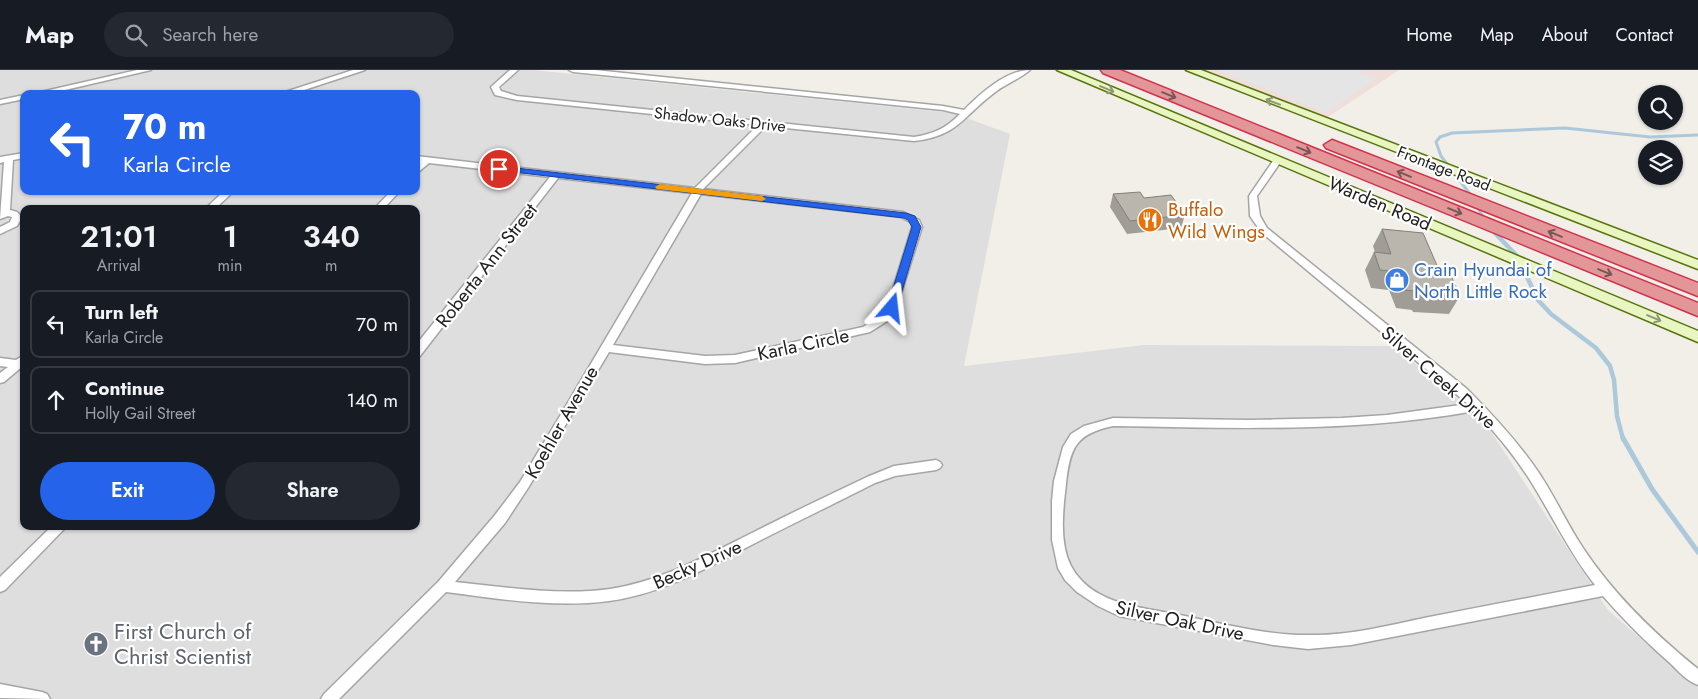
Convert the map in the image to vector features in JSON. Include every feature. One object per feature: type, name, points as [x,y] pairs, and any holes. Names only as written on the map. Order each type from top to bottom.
[{"type":"highway","points":[[1108,70],[1698,310]]},
{"type":"highway","points":[[1141,70],[1698,290]]},
{"type":"main road","name":"Warden Road","points":[[1062,70],[1698,337]]},
{"type":"main road","name":"Frontage Road","points":[[1191,70],[1698,265]]},
{"type":"street","points":[[54,90],[147,70]]},
{"type":"street","points":[[296,90],[361,70]]},
{"type":"street","name":"Shadow Oaks Drive","points":[[514,70],[495,87],[498,93],[517,98],[914,139],[944,133],[991,91],[1026,70]]},
{"type":"street","name":"Shadow Oaks Drive","points":[[573,70],[934,107],[966,112]]},
{"type":"street","points":[[0,102],[20,97]]},
{"type":"street","name":"Koehler Avenue","points":[[329,699],[443,586],[482,541],[524,485],[698,191],[764,124]]},
{"type":"street","points":[[0,231],[10,227],[17,220],[16,215],[3,214],[5,159],[20,156]]},
{"type":"street","points":[[420,159],[698,191]]},
{"type":"street","points":[[420,167],[427,160]]},
{"type":"street","name":"Silver Creek Drive","points":[[1278,160],[1253,196],[1255,216],[1264,230],[1477,406],[1519,454],[1578,552],[1607,589],[1642,628],[1698,678]]},
{"type":"street","name":"Roberta Ann Street","points":[[420,348],[555,176]]},
{"type":"street","name":"Karla Circle","points":[[604,348],[705,360],[735,359],[856,333],[875,326],[890,312],[917,227],[912,218],[903,215],[698,191]]},
{"type":"street","points":[[214,205],[225,195]]},
{"type":"street","points":[[382,205],[392,195]]},
{"type":"street","points":[[0,362],[20,362]]},
{"type":"street","points":[[0,379],[20,363]]},
{"type":"street","name":"Silver Oak Drive","points":[[1477,406],[1404,420],[1362,423],[1113,422],[1093,426],[1075,437],[1068,446],[1063,462],[1058,526],[1060,553],[1065,568],[1077,584],[1098,600],[1119,610],[1273,639],[1308,642],[1351,639],[1607,589]]},
{"type":"street","name":"Becky Drive","points":[[443,586],[577,597],[609,595],[640,589],[671,579],[706,563],[871,480],[894,471],[936,464]]},
{"type":"street","points":[[0,586],[57,530]]},
{"type":"street","points":[[0,691],[42,699]]},
{"type":"shaded area","points":[[0,70],[533,70],[953,113],[1010,134],[964,366],[1144,345],[1394,346],[1484,421],[1608,610],[1698,688],[1698,699],[0,699]]},
{"type":"shaded area","points":[[1191,70],[1399,70],[1322,121]]},
{"type":"shaded area","points":[[1217,70],[1355,70],[1378,78],[1327,113]]},
{"type":"building","points":[[1140,192],[1144,198],[1171,195],[1185,215],[1130,221],[1113,194]]},
{"type":"building","points":[[1382,229],[1423,233],[1439,270],[1449,271],[1460,296],[1423,295],[1422,292],[1405,290],[1399,272],[1380,270],[1374,252],[1391,254]]},
{"type":"waterway","points":[[1473,198],[1441,156],[1436,142],[1440,137],[1452,133],[1565,128],[1650,137],[1698,135]]},
{"type":"waterway","points":[[1476,205],[1485,220]]},
{"type":"waterway","points":[[1491,228],[1495,233]]},
{"type":"waterway","points":[[1494,232],[1517,256],[1538,300],[1551,314],[1596,348],[1610,366],[1614,380],[1617,416],[1623,439]]},
{"type":"waterway","points":[[1623,438],[1652,489],[1698,552]]},
{"type":"slow traffic","points":[[660,187],[762,199]]},
{"type":"place","name":"Buffalo Wild Wings","points":[[1150,220]]},
{"type":"place","name":"Crain Hyundai of North Little Rock","points":[[1397,280]]},
{"type":"place","name":"First Church of Christ Scientist","points":[[96,644]]},
{"type":"route","points":[[499,169],[903,215],[912,218],[916,222],[917,227],[892,308]]}]
